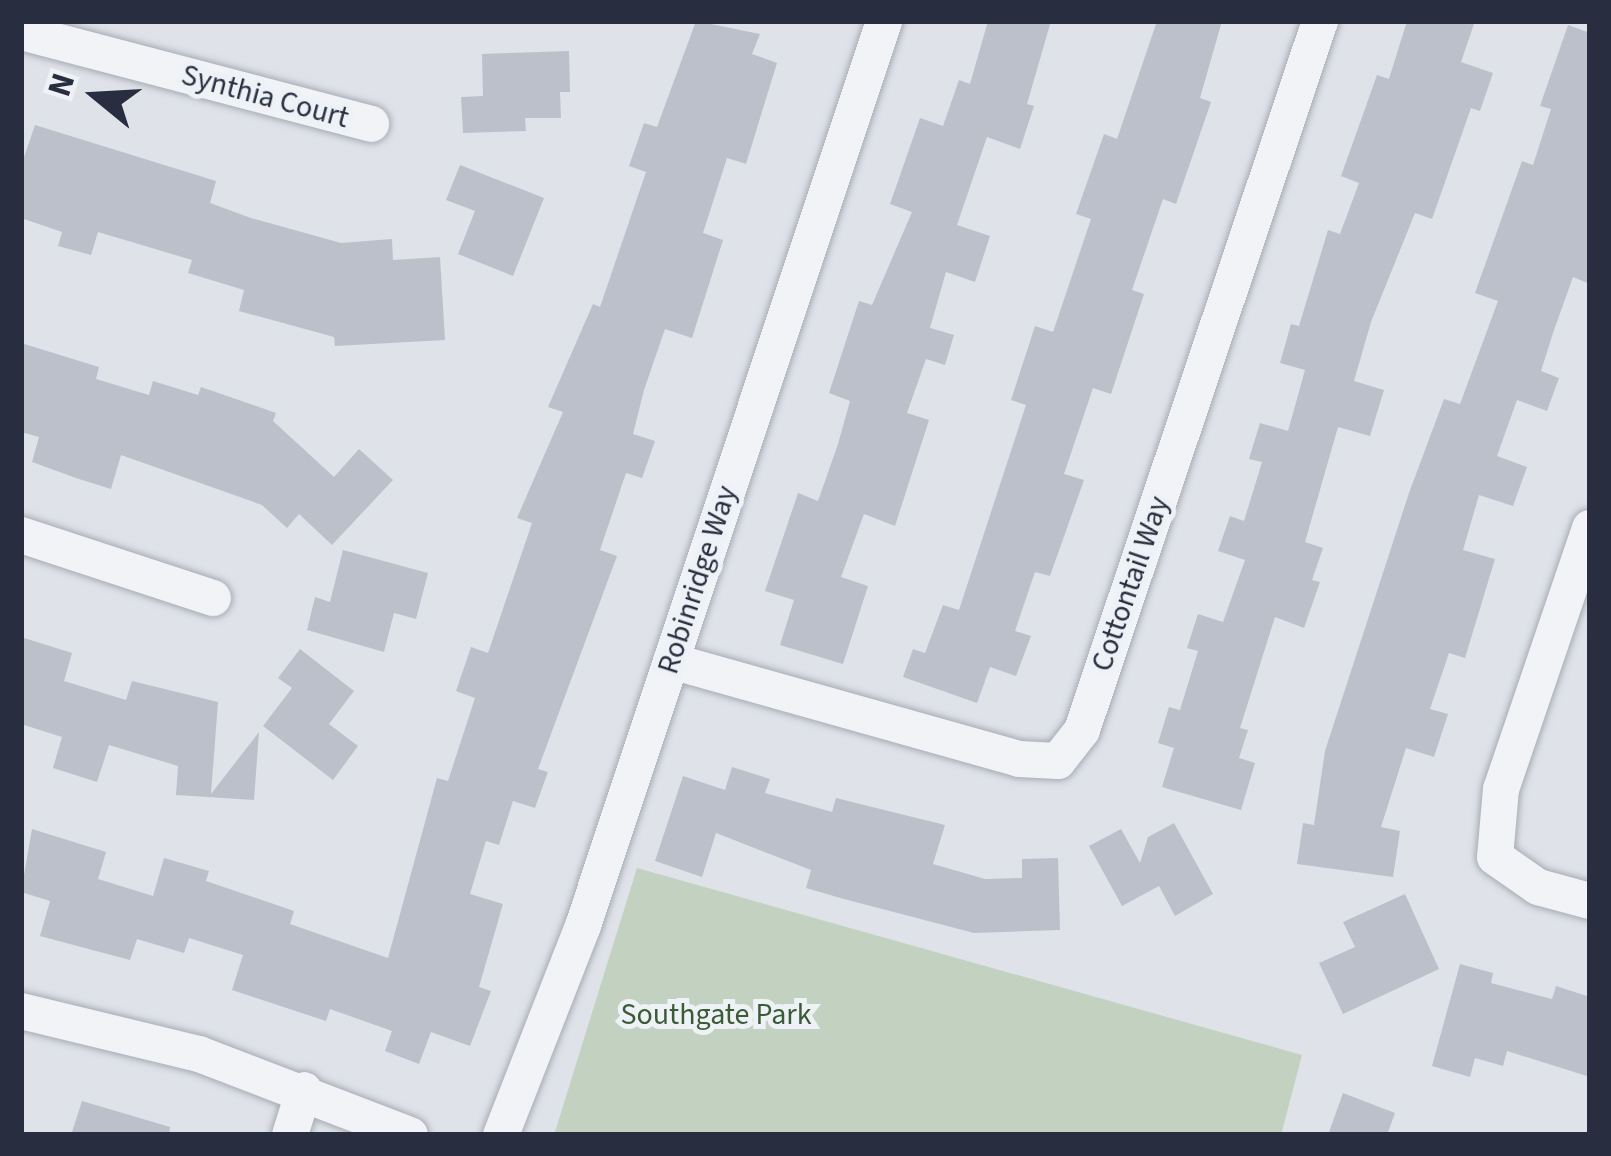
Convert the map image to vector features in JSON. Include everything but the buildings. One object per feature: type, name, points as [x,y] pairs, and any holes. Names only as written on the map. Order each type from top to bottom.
[{"type":"street","name":"Robinridge Way","points":[[501,1135],[583,926],[884,21]]},
{"type":"street","name":"Cottontail Way","points":[[670,661],[1019,760],[1058,761],[1082,730],[1320,21]]},
{"type":"street","name":"Synthia Court","points":[[21,32],[371,124]]},
{"type":"street","points":[[1590,529],[1501,789],[1495,857],[1538,887],[1590,901]]},
{"type":"street","points":[[21,535],[213,598]]},
{"type":"street","points":[[21,1010],[199,1054],[304,1090],[410,1135]]},
{"type":"street","points":[[290,1135],[304,1090]]},
{"type":"green space","name":"Southgate Park","points":[[637,868],[1302,1055],[1281,1135],[554,1135]]}]
